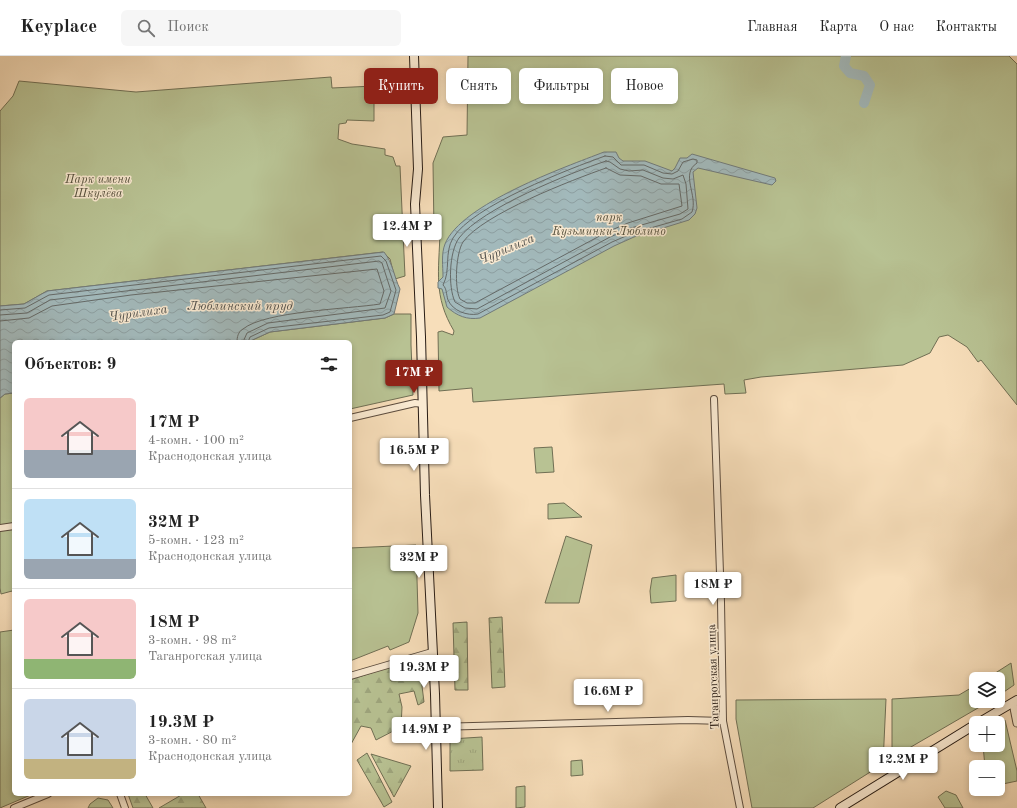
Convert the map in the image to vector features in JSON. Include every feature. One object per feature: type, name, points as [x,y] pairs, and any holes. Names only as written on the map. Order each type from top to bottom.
[{"type":"main road","points":[[414,56],[418,159],[415,204],[438,808]]},
{"type":"main road","points":[[990,716],[1015,701]]},
{"type":"main road","points":[[840,808],[969,729]]},
{"type":"street","name":"Таганрогская улица","points":[[714,399],[722,602],[723,721],[740,808]]},
{"type":"street","points":[[352,418],[415,403],[423,404]]},
{"type":"street","points":[[0,528],[12,526]]},
{"type":"street","points":[[352,675],[379,666],[432,652]]},
{"type":"street","points":[[1015,701],[1017,723]]},
{"type":"street","points":[[436,727],[688,720],[723,721]]},
{"type":"street","points":[[14,808],[43,796]]},
{"type":"street","points":[[121,796],[125,808]]},
{"type":"green space","name":"парк Кузьминки-Люблино","points":[[468,56],[1009,56],[1017,64],[1017,405],[981,360],[978,362],[967,347],[948,335],[939,337],[930,353],[903,365],[761,377],[744,380],[746,393],[725,394],[724,384],[473,402],[472,388],[439,391],[438,332],[442,331],[453,335],[454,331],[447,318],[440,295],[438,271],[440,232],[434,232],[433,163],[443,137],[467,135],[467,104],[511,104],[511,68],[468,68]]},
{"type":"green space","name":"Парк имени Шкулёва","points":[[331,77],[332,88],[364,86],[364,104],[374,104],[374,121],[347,120],[346,123],[339,124],[338,139],[352,144],[385,149],[385,155],[393,157],[396,166],[400,166],[405,276],[395,279],[390,259],[383,252],[47,291],[24,304],[0,306],[0,111],[13,96],[19,81],[136,92]]},
{"type":"green space","points":[[394,314],[411,314],[413,395],[352,409],[352,340],[252,340],[270,332],[385,318]]},
{"type":"green space","points":[[12,393],[12,591],[1,594],[0,398],[5,394]]},
{"type":"green space","points":[[552,447],[554,472],[536,473],[534,448]]},
{"type":"green space","points":[[564,503],[582,517],[548,519],[548,504]]},
{"type":"green space","points":[[566,536],[592,545],[579,603],[545,603]]},
{"type":"green space","points":[[416,545],[418,613],[409,642],[390,650],[388,646],[352,660],[352,548]]},
{"type":"green space","points":[[676,575],[676,601],[651,603],[650,591],[652,578]]},
{"type":"green space","points":[[502,617],[505,687],[492,688],[489,618]]},
{"type":"green space","points":[[467,622],[468,690],[455,690],[453,623]]},
{"type":"green space","points":[[12,630],[12,796],[28,796],[0,808],[0,632]]},
{"type":"green space","points":[[1011,663],[1014,685],[1005,691],[1005,672],[997,672]]},
{"type":"green space","points":[[391,666],[391,681],[404,680],[420,670],[424,702],[418,705],[414,691],[399,694],[402,707],[401,727],[376,740],[371,728],[361,726],[352,742],[352,679]]},
{"type":"green space","points":[[969,689],[969,708],[978,708],[892,758],[892,699],[959,695]]},
{"type":"green space","points":[[886,699],[883,764],[813,808],[752,808],[736,719],[736,700]]},
{"type":"green space","points":[[1005,720],[1017,771],[1017,781],[1005,784],[1005,760],[984,760],[984,752],[1005,752]]},
{"type":"green space","points":[[482,737],[483,770],[450,771],[450,739]]},
{"type":"green space","points":[[367,753],[392,802],[384,807],[357,760]]},
{"type":"green space","points":[[371,754],[411,766],[394,797]]},
{"type":"green space","points":[[582,760],[583,775],[571,776],[571,761]]},
{"type":"green space","points":[[525,786],[525,807],[516,808],[516,787]]},
{"type":"green space","points":[[946,791],[956,795],[963,808],[945,808],[938,797]]},
{"type":"green space","points":[[129,796],[146,796],[153,808],[133,808]]},
{"type":"green space","points":[[180,796],[199,796],[206,808],[159,808]]},
{"type":"green space","points":[[98,798],[108,800],[113,808],[88,808],[90,804]]},
{"type":"water","points":[[604,152],[616,152],[619,158],[623,161],[645,161],[672,171],[680,158],[687,158],[692,154],[775,178],[776,181],[772,185],[698,168],[693,172],[697,208],[695,214],[689,220],[634,237],[614,246],[480,318],[462,317],[447,307],[442,289],[438,288],[438,282],[443,277],[443,256],[445,244],[455,229],[471,215],[492,201],[541,177]]},
{"type":"water","name":"Люблинский пруд","points":[[384,252],[400,289],[394,314],[385,318],[270,332],[252,340],[12,340],[12,393],[5,394],[0,398],[0,306],[24,304],[47,291]]},
{"type":"waterway","name":"Чурилиха","points":[[846,56],[844,66],[850,73],[864,76],[870,85],[864,103]]}]
